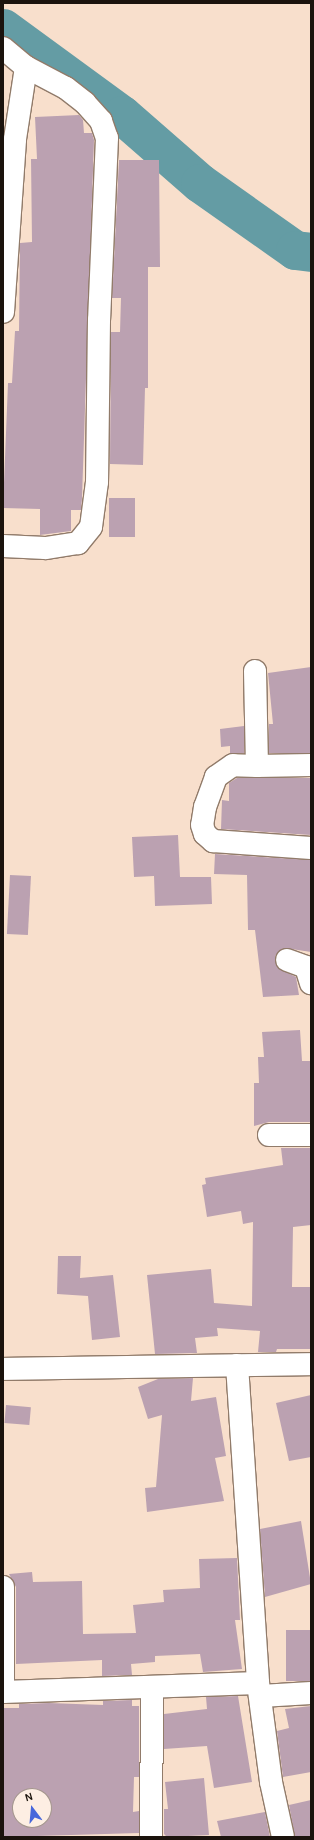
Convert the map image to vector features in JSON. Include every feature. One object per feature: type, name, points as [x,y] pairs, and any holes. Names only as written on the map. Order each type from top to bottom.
[{"type":"street","points":[[3,48],[26,67],[66,88],[85,103],[101,120],[107,138],[99,320],[98,482],[91,527],[78,543],[45,548],[3,546]]},
{"type":"street","points":[[3,312],[15,139],[26,67]]},
{"type":"street","points":[[256,671],[257,766]]},
{"type":"street","points":[[311,764],[257,766],[233,765],[216,776],[211,783],[202,825],[207,839],[286,848],[311,848]]},
{"type":"street","points":[[287,960],[306,967],[311,983]]},
{"type":"street","points":[[269,1135],[311,1135]]},
{"type":"street","points":[[3,1370],[311,1364]]},
{"type":"street","points":[[237,1365],[259,1690],[271,1782],[283,1837]]},
{"type":"street","points":[[3,1587],[3,1692],[152,1688],[259,1690],[311,1693]]},
{"type":"street","points":[[151,1837],[152,1688]]},
{"type":"building","points":[[79,115],[83,120],[84,133],[92,133],[94,140],[81,510],[71,510],[71,531],[40,535],[40,509],[3,508],[8,383],[12,383],[15,331],[19,331],[20,243],[32,242],[31,159],[37,159],[35,117]]},
{"type":"building","points":[[119,160],[159,160],[160,267],[148,267],[148,388],[145,388],[143,465],[110,464],[111,332],[120,332],[121,298],[112,298]]},
{"type":"building","points":[[109,498],[135,498],[135,537],[109,537]]},
{"type":"building","points":[[311,667],[311,753],[269,753],[269,724],[273,724],[268,673]]},
{"type":"building","points":[[244,726],[244,753],[230,753],[230,746],[221,747],[220,729]]},
{"type":"building","points":[[237,778],[311,778],[311,835],[221,829],[222,800],[229,801],[229,783]]},
{"type":"building","points":[[178,835],[180,877],[211,877],[212,904],[155,906],[154,876],[134,877],[132,837]]},
{"type":"building","points":[[215,854],[311,860],[311,952],[285,948],[275,956],[278,968],[296,977],[299,995],[263,997],[255,930],[248,930],[247,875],[214,874]]},
{"type":"building","points":[[10,875],[31,876],[28,935],[7,934]]},
{"type":"building","points":[[300,1030],[302,1061],[311,1061],[311,1122],[269,1122],[254,1126],[254,1083],[259,1083],[258,1057],[264,1057],[262,1032]]},
{"type":"building","points":[[281,1148],[311,1148],[311,1225],[293,1227],[292,1287],[311,1287],[311,1349],[277,1349],[276,1352],[258,1352],[260,1331],[217,1328],[218,1336],[195,1338],[197,1353],[155,1354],[147,1275],[211,1269],[214,1303],[252,1306],[253,1222],[243,1224],[241,1211],[207,1217],[202,1185],[206,1184],[205,1178],[283,1165]]},
{"type":"building","points":[[58,1256],[81,1256],[80,1278],[113,1275],[120,1337],[92,1340],[88,1296],[57,1294]]},
{"type":"building","points":[[193,1378],[191,1401],[216,1397],[226,1456],[215,1458],[224,1501],[147,1512],[145,1488],[156,1487],[162,1415],[148,1419],[138,1387],[158,1379]]},
{"type":"building","points":[[311,1395],[311,1457],[289,1461],[276,1403]]},
{"type":"building","points":[[6,1405],[31,1407],[29,1425],[4,1423]]},
{"type":"building","points":[[301,1521],[311,1584],[265,1597],[260,1529]]},
{"type":"building","points":[[237,1558],[240,1620],[235,1620],[242,1669],[203,1672],[200,1654],[155,1656],[155,1662],[131,1664],[132,1675],[102,1676],[102,1660],[16,1664],[16,1587],[9,1574],[32,1572],[33,1582],[82,1581],[83,1634],[136,1633],[133,1605],[164,1602],[163,1590],[200,1588],[199,1559]]},
{"type":"building","points":[[286,1630],[311,1630],[311,1681],[286,1681]]},
{"type":"building","points":[[238,1696],[252,1782],[214,1788],[207,1746],[164,1749],[164,1714],[207,1709],[206,1697]]},
{"type":"building","points":[[132,1700],[132,1706],[139,1706],[139,1777],[134,1777],[133,1812],[139,1811],[139,1833],[3,1837],[3,1708],[19,1708],[19,1704],[49,1703],[103,1705],[103,1701]]},
{"type":"building","points":[[311,1706],[311,1772],[283,1777],[277,1731],[289,1728],[285,1709]]},
{"type":"building","points":[[204,1778],[209,1835],[167,1837],[164,1834],[164,1809],[168,1809],[165,1782]]},
{"type":"building","points":[[311,1800],[311,1837],[295,1837],[289,1805]]},
{"type":"building","points":[[265,1812],[270,1837],[221,1837],[217,1821]]},
{"type":"waterway","points":[[3,28],[122,115],[200,183],[295,250],[311,252]]}]
